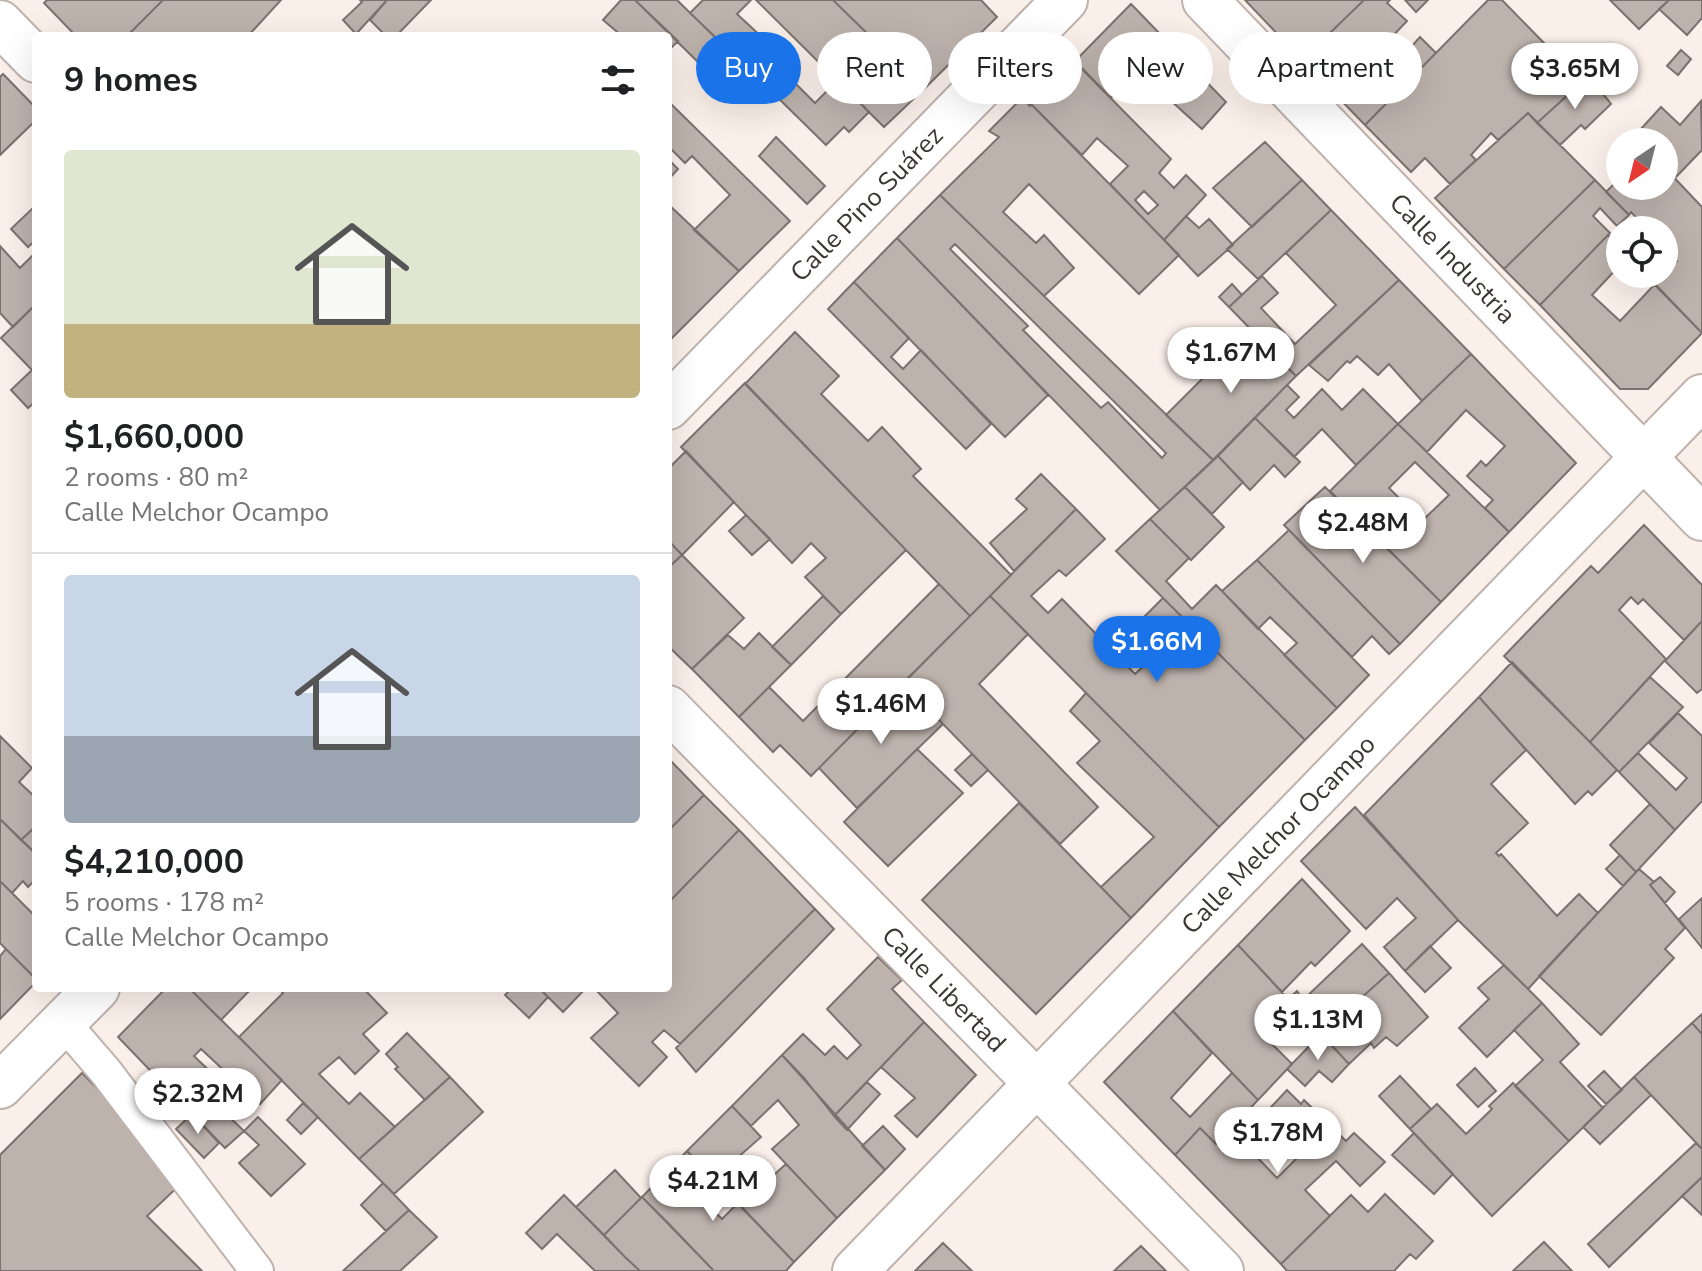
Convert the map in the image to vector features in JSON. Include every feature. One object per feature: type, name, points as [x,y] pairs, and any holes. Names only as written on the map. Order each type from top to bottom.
[{"type":"street","name":"Calle Pino Suárez","points":[[672,403],[1065,0]]},
{"type":"street","name":"Calle Industria","points":[[1205,0],[1702,518]]},
{"type":"street","points":[[0,23],[32,56]]},
{"type":"street","name":"Calle Melchor Ocampo","points":[[855,1271],[1702,397]]},
{"type":"street","name":"Calle Libertad","points":[[672,712],[1221,1271]]},
{"type":"street","points":[[0,1086],[93,992]]},
{"type":"lane","points":[[63,1022],[106,1072],[257,1271]]},
{"type":"building","points":[[47,0],[163,0],[131,32],[72,32],[44,3]]},
{"type":"building","points":[[163,0],[281,0],[252,32],[131,32]]},
{"type":"building","points":[[360,0],[387,0],[358,32],[354,32],[343,20],[362,2]]},
{"type":"building","points":[[387,0],[431,0],[400,32],[382,32],[370,20]]},
{"type":"building","points":[[621,0],[635,0],[669,32],[617,32],[603,20]]},
{"type":"building","points":[[635,0],[677,0],[710,32],[696,32],[696,60],[672,36],[672,32],[667,32]]},
{"type":"building","points":[[703,0],[751,0],[737,14],[756,32],[710,32],[690,13]]},
{"type":"building","points":[[756,0],[833,0],[866,32],[817,32],[817,61],[801,45],[801,32],[788,32]]},
{"type":"building","points":[[833,0],[981,0],[997,17],[982,32],[948,32],[948,65],[932,81],[932,32],[866,32]]},
{"type":"building","points":[[1245,0],[1364,0],[1331,32],[1275,32]]},
{"type":"building","points":[[1364,0],[1390,0],[1387,3],[1407,21],[1397,32],[1331,32]]},
{"type":"building","points":[[1405,0],[1428,0],[1416,12]]},
{"type":"building","points":[[1488,0],[1502,0],[1582,82],[1537,123],[1528,113],[1498,140],[1491,133],[1471,155],[1476,160],[1450,184],[1425,158],[1411,172],[1365,125],[1386,104],[1422,104],[1422,67]]},
{"type":"building","points":[[1610,0],[1669,0],[1639,29]]},
{"type":"building","points":[[1669,0],[1702,0],[1702,18],[1687,35],[1659,9]]},
{"type":"building","points":[[1131,4],[1158,32],[1103,32]]},
{"type":"building","points":[[1098,38],[1098,85],[1082,68],[1082,54]]},
{"type":"building","points":[[1422,39],[1436,53],[1422,67]]},
{"type":"building","points":[[1681,50],[1691,59],[1678,75],[1667,66]]},
{"type":"building","points":[[1082,69],[1098,85],[1098,104],[1117,104],[1171,159],[1159,173],[1174,188],[1186,175],[1206,195],[1164,240],[1110,184],[1128,166],[1097,138],[1082,155],[1031,104],[1082,104]],"holes":[[[1144,191],[1158,205],[1148,214],[1135,200]]]},
{"type":"building","points":[[3,74],[32,104],[32,124],[0,155],[0,77]]},
{"type":"building","points":[[1589,76],[1611,104],[1585,129],[1581,125],[1560,145],[1537,123]]},
{"type":"building","points":[[801,89],[817,104],[861,104],[869,112],[849,132],[844,127],[826,145],[784,104],[801,104]]},
{"type":"building","points":[[1213,89],[1226,102],[1202,129],[1175,104],[1213,104]]},
{"type":"building","points":[[1701,101],[1702,150],[1678,175],[1678,128],[1642,128],[1661,107],[1680,125]]},
{"type":"building","points":[[861,104],[908,104],[884,127]]},
{"type":"building","points":[[1016,104],[1031,104],[1179,255],[1139,294],[1029,184],[1003,212],[1036,243],[1044,235],[1074,268],[1044,296],[940,195],[999,137],[989,131]]},
{"type":"building","points":[[1345,104],[1386,104],[1365,125]]},
{"type":"building","points":[[672,105],[790,221],[739,271],[694,230],[730,195],[692,156],[685,163],[672,150]]},
{"type":"building","points":[[1528,113],[1595,180],[1504,269],[1435,198]]},
{"type":"building","points":[[776,137],[825,186],[807,204],[759,156]]},
{"type":"building","points":[[1265,142],[1302,180],[1252,227],[1213,188]]},
{"type":"building","points":[[1302,180],[1331,210],[1258,279],[1227,249]]},
{"type":"building","points":[[1595,180],[1606,191],[1606,200],[1614,200],[1629,215],[1608,216],[1600,208],[1593,216],[1606,229],[1606,237],[1540,305],[1504,269]]},
{"type":"building","points":[[1678,182],[1702,207],[1702,333],[1658,288],[1678,288],[1678,216],[1635,216],[1631,212],[1629,215],[1614,200],[1678,200]]},
{"type":"building","points":[[940,195],[1213,460],[1160,510],[897,238]],"holes":[[[955,244],[1166,453],[1162,458],[1108,402],[1101,408],[1023,330],[1028,326],[950,249]]]},
{"type":"building","points":[[672,208],[739,271],[672,338]]},
{"type":"building","points":[[32,209],[32,244],[28,247],[11,229]]},
{"type":"building","points":[[1331,210],[1399,280],[1296,376],[1229,307],[1262,276],[1278,293],[1261,308],[1295,344],[1336,305],[1286,253]]},
{"type":"building","points":[[1186,216],[1199,228],[1209,219],[1233,245],[1198,276],[1164,240]]},
{"type":"building","points":[[1606,237],[1606,280],[1592,295],[1620,321],[1651,288],[1659,288],[1702,333],[1648,389],[1620,389],[1540,305]]},
{"type":"building","points":[[897,238],[1048,395],[1005,437],[854,282]]},
{"type":"building","points":[[0,246],[20,268],[32,256],[32,308],[13,327],[0,313]]},
{"type":"building","points":[[1399,280],[1471,354],[1422,401],[1389,364],[1378,375],[1357,356],[1350,363],[1347,361],[1328,381],[1309,365]]},
{"type":"building","points":[[854,282],[909,338],[891,357],[903,369],[921,350],[991,424],[966,449],[828,309]]},
{"type":"building","points":[[1232,284],[1242,295],[1229,307],[1219,297]]},
{"type":"building","points":[[32,308],[32,370],[1,338]]},
{"type":"building","points":[[1251,330],[1296,376],[1213,460],[1166,415]]},
{"type":"building","points":[[795,332],[839,376],[821,394],[868,441],[882,427],[921,469],[913,476],[1011,575],[970,616],[745,384]]},
{"type":"building","points":[[1471,354],[1576,463],[1509,532],[1485,508],[1493,500],[1467,476],[1481,461],[1486,466],[1505,446],[1466,410],[1427,452],[1398,424]]},
{"type":"building","points":[[32,370],[32,404],[28,408],[11,390]]},
{"type":"building","points":[[745,383],[906,550],[841,614],[805,577],[826,558],[811,543],[792,563],[681,447]]},
{"type":"building","points":[[1287,385],[1299,397],[1286,410],[1294,418],[1322,389],[1342,410],[1363,389],[1398,424],[1356,465],[1322,429],[1294,457],[1255,418]]},
{"type":"building","points":[[1255,418],[1300,462],[1285,477],[1274,465],[1250,490],[1218,456]]},
{"type":"building","points":[[1398,424],[1509,532],[1441,602],[1330,491]],"holes":[[[1415,462],[1449,495],[1422,521],[1389,488]]]},
{"type":"building","points":[[686,451],[734,502],[682,555],[672,544],[672,465]]},
{"type":"building","points":[[1218,456],[1243,482],[1212,514],[1185,487]]},
{"type":"building","points":[[1041,474],[1076,509],[1014,571],[990,543],[1027,509],[1016,499]]},
{"type":"building","points":[[1185,487],[1224,527],[1191,560],[1150,519]]},
{"type":"building","points":[[1325,487],[1441,602],[1400,644],[1284,525]]},
{"type":"building","points":[[1076,509],[1105,539],[1066,576],[1059,570],[1031,596],[1048,613],[1062,599],[1135,674],[1151,659],[1127,634],[1163,598],[1305,740],[1219,827],[990,596]]},
{"type":"building","points":[[746,515],[770,539],[752,555],[729,531]]},
{"type":"building","points":[[1150,519],[1189,558],[1166,581],[1192,609],[1216,585],[1337,708],[1305,740],[1116,551]]},
{"type":"building","points":[[1644,525],[1702,585],[1702,621],[1684,640],[1643,599],[1638,604],[1631,597],[1619,610],[1666,659],[1590,742],[1504,656],[1591,566],[1598,573]]},
{"type":"building","points":[[1289,530],[1400,644],[1389,654],[1372,636],[1352,657],[1257,560]]},
{"type":"building","points":[[672,544],[682,555],[672,564]]},
{"type":"building","points":[[682,555],[744,618],[692,669],[672,650],[672,564]]},
{"type":"building","points":[[1257,560],[1369,675],[1337,708],[1284,655],[1297,643],[1270,617],[1258,629],[1222,591]]},
{"type":"building","points":[[939,584],[970,616],[811,776],[780,745],[773,752],[739,717],[769,687],[803,721]]},
{"type":"building","points":[[823,596],[841,614],[791,665],[772,647]]},
{"type":"building","points":[[990,596],[1028,634],[979,684],[1098,807],[1060,844],[903,683]]},
{"type":"building","points":[[1702,621],[1702,689],[1697,693],[1665,661]]},
{"type":"building","points":[[759,633],[791,665],[739,717],[692,669],[728,635],[744,649]]},
{"type":"building","points":[[1512,662],[1617,770],[1592,795],[1588,791],[1575,804],[1479,697]]},
{"type":"building","points":[[1650,677],[1683,707],[1619,772],[1590,742]]},
{"type":"building","points":[[903,683],[943,724],[857,808],[819,768]]},
{"type":"building","points":[[1086,693],[1219,827],[1131,918],[1101,887],[1154,837],[1077,763],[1100,741],[1070,711]]},
{"type":"building","points":[[1479,697],[1526,750],[1491,784],[1528,823],[1496,853],[1501,854],[1557,916],[1579,894],[1598,913],[1528,989],[1458,920],[1364,815]]},
{"type":"building","points":[[1678,713],[1702,736],[1702,801],[1675,830],[1619,772],[1638,753],[1676,790],[1687,778],[1649,743]]},
{"type":"building","points":[[0,736],[32,768],[19,782],[32,794],[32,830],[21,840],[0,819]]},
{"type":"building","points":[[917,749],[963,793],[888,866],[844,822]]},
{"type":"building","points":[[972,754],[988,770],[971,786],[955,770]]},
{"type":"building","points":[[672,762],[704,795],[672,827]]},
{"type":"building","points":[[704,795],[739,830],[672,899],[672,827]]},
{"type":"building","points":[[1019,803],[1131,918],[1036,1014],[922,900]]},
{"type":"building","points":[[1650,804],[1675,830],[1636,872],[1610,845]]},
{"type":"building","points":[[1355,807],[1458,920],[1405,971],[1384,947],[1416,918],[1397,898],[1366,929],[1301,861]]},
{"type":"building","points":[[0,819],[32,850],[32,883],[28,887],[23,881],[12,893],[0,881]]},
{"type":"building","points":[[32,830],[32,850],[21,840]]},
{"type":"building","points":[[739,830],[815,909],[680,1044],[664,1030],[652,1042],[667,1057],[639,1086],[591,1038],[618,1013],[598,992],[672,992],[672,899]]},
{"type":"building","points":[[1620,855],[1636,872],[1623,886],[1606,869]]},
{"type":"building","points":[[1639,869],[1654,882],[1650,885],[1685,928],[1665,949],[1674,958],[1601,1035],[1539,976]]},
{"type":"building","points":[[1660,877],[1675,892],[1665,903],[1650,885]]},
{"type":"building","points":[[1302,879],[1350,931],[1315,966],[1311,962],[1282,992],[1238,945]]},
{"type":"building","points":[[0,881],[32,913],[32,975],[0,943]]},
{"type":"building","points":[[1702,898],[1702,948],[1679,919]]},
{"type":"building","points":[[815,909],[834,929],[696,1072],[676,1048]]},
{"type":"building","points":[[1362,944],[1389,973],[1321,1034],[1288,999],[1297,991],[1303,1000]]},
{"type":"building","points":[[1238,945],[1290,1001],[1262,1034],[1292,1064],[1258,1100],[1173,1011]]},
{"type":"building","points":[[1430,946],[1451,968],[1425,992],[1405,971]]},
{"type":"building","points":[[6,949],[32,975],[32,986],[0,1019],[0,956]]},
{"type":"building","points":[[878,957],[902,980],[892,989],[924,1022],[834,1116],[782,1055],[803,1034],[825,1055],[834,1046],[847,1059],[861,1045],[827,1009]]},
{"type":"building","points":[[1504,965],[1542,1003],[1487,1057],[1459,1028],[1489,999],[1478,988]]},
{"type":"building","points":[[1389,973],[1428,1017],[1397,1046],[1386,1037],[1374,1048],[1371,1043],[1349,1064],[1321,1034]]},
{"type":"building","points":[[162,992],[193,992],[282,1080],[260,1104],[201,1049],[194,1056],[223,1084],[212,1092],[227,1106],[223,1111],[244,1131],[225,1148],[118,1037]]},
{"type":"building","points":[[193,992],[248,992],[221,1020]]},
{"type":"building","points":[[367,992],[387,1013],[363,1034],[379,1051],[355,1074],[339,1057],[319,1074],[349,1104],[360,1093],[395,1127],[359,1159],[239,1037],[283,993]]},
{"type":"building","points":[[508,992],[543,992],[548,997],[529,1018],[505,995]]},
{"type":"building","points":[[543,992],[582,992],[563,1012]]},
{"type":"building","points":[[1542,1003],[1579,1044],[1560,1062],[1603,1108],[1569,1141],[1515,1086],[1543,1060],[1514,1030]]},
{"type":"building","points":[[1173,1011],[1212,1053],[1171,1098],[1190,1117],[1232,1073],[1258,1100],[1216,1144],[1200,1128],[1175,1155],[1104,1082]]},
{"type":"building","points":[[1702,1014],[1702,1034],[1692,1023]]},
{"type":"building","points":[[1308,1021],[1321,1034],[1309,1047],[1296,1033]]},
{"type":"building","points":[[924,1022],[976,1075],[917,1137],[895,1116],[915,1098],[881,1067]]},
{"type":"building","points":[[1692,1023],[1702,1034],[1702,1149],[1634,1077]]},
{"type":"building","points":[[407,1033],[450,1077],[425,1100],[395,1069],[398,1067],[386,1054]]},
{"type":"building","points":[[1321,1034],[1349,1064],[1332,1082],[1319,1071],[1305,1086],[1287,1069]]},
{"type":"building","points":[[782,1055],[885,1170],[837,1218],[772,1149],[799,1125],[778,1100],[751,1126],[732,1106]]},
{"type":"building","points":[[1475,1068],[1496,1091],[1478,1107],[1457,1085]]},
{"type":"building","points":[[1604,1071],[1622,1090],[1606,1104],[1588,1086]]},
{"type":"building","points":[[82,1073],[186,1179],[147,1216],[202,1271],[0,1271],[0,1155]]},
{"type":"building","points":[[1400,1076],[1431,1109],[1410,1129],[1379,1096]]},
{"type":"building","points":[[450,1077],[483,1112],[394,1194],[359,1159]]},
{"type":"building","points":[[1634,1077],[1651,1095],[1600,1144],[1583,1127]]},
{"type":"building","points":[[867,1082],[880,1094],[847,1130],[834,1116]]},
{"type":"building","points":[[1513,1083],[1569,1141],[1492,1216],[1410,1129],[1437,1104],[1466,1134]]},
{"type":"building","points":[[168,1089],[180,1102],[163,1118],[151,1106]]},
{"type":"building","points":[[1287,1090],[1301,1104],[1304,1100],[1346,1141],[1354,1133],[1385,1162],[1360,1186],[1336,1161],[1305,1190],[1330,1216],[1281,1264],[1175,1155],[1200,1128],[1216,1144],[1230,1129],[1277,1178],[1303,1152],[1278,1128],[1272,1133],[1259,1120]]},
{"type":"building","points":[[303,1103],[318,1117],[301,1134],[287,1120]]},
{"type":"building","points":[[732,1106],[761,1137],[735,1160],[731,1156],[723,1164],[737,1180],[751,1167],[765,1183],[786,1164],[837,1218],[794,1262],[687,1151]]},
{"type":"building","points":[[192,1114],[219,1143],[204,1158],[176,1129]]},
{"type":"building","points":[[258,1117],[305,1164],[271,1196],[239,1163],[259,1145],[244,1131]]},
{"type":"building","points":[[883,1126],[905,1149],[885,1170],[862,1146]]},
{"type":"building","points":[[1414,1133],[1453,1174],[1434,1194],[1392,1155]]},
{"type":"building","points":[[1696,1143],[1702,1149],[1702,1177],[1609,1267],[1588,1244]]},
{"type":"building","points":[[687,1151],[715,1179],[699,1196],[722,1219],[738,1203],[794,1262],[786,1271],[714,1271],[642,1197]]},
{"type":"building","points":[[615,1170],[641,1198],[604,1235],[576,1207]]},
{"type":"building","points":[[1702,1177],[1702,1215],[1682,1196]]},
{"type":"building","points":[[383,1183],[409,1210],[386,1231],[361,1205]]},
{"type":"building","points":[[1385,1194],[1433,1241],[1416,1259],[1410,1254],[1394,1271],[1287,1271],[1281,1264],[1351,1195],[1368,1212]]},
{"type":"building","points":[[564,1195],[640,1271],[595,1271],[557,1234],[542,1249],[526,1233]]},
{"type":"building","points":[[642,1197],[714,1271],[640,1271],[625,1257],[604,1235]]},
{"type":"building","points":[[409,1210],[437,1237],[400,1271],[343,1271]]},
{"type":"building","points":[[1544,1242],[1572,1271],[1513,1271]]},
{"type":"building","points":[[943,1243],[972,1271],[915,1271]]},
{"type":"building","points":[[1141,1246],[1166,1271],[1114,1271]]}]
